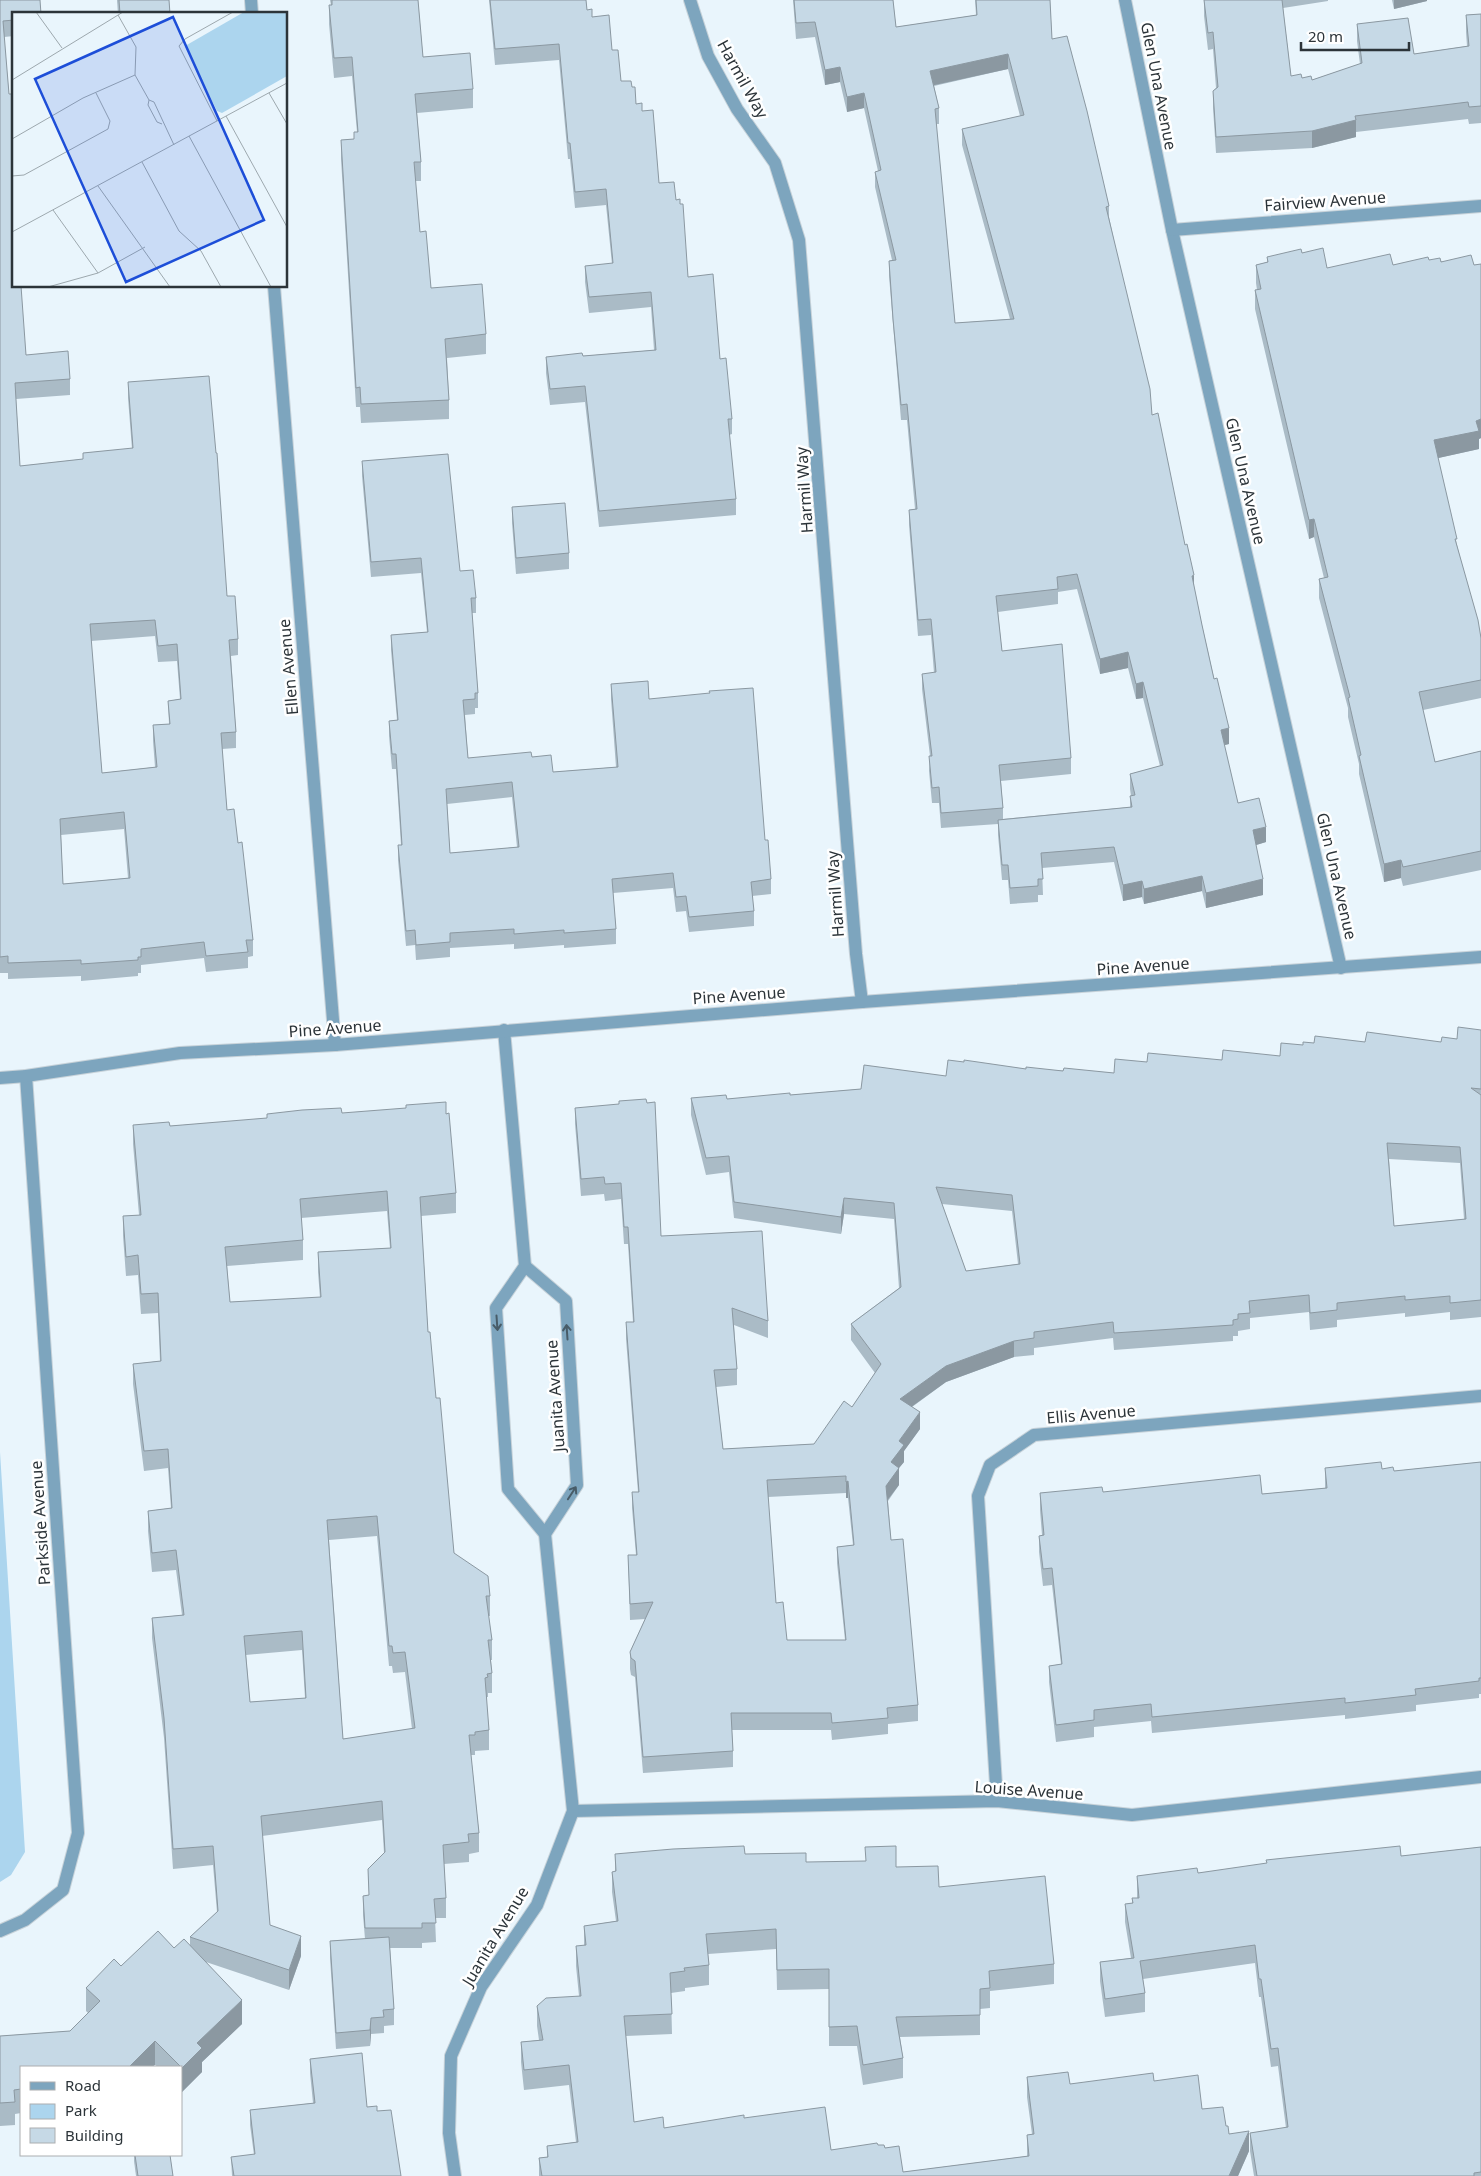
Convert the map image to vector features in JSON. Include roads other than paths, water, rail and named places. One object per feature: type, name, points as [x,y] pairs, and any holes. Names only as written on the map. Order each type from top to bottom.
[{"type":"street","name":"Harmil Way","points":[[690,0],[708,56],[737,110],[775,163],[799,240],[862,1002]]},
{"type":"street","name":"Glen Una Avenue","points":[[1125,0],[1172,230],[1341,968]]},
{"type":"street","name":"Fairview Avenue","points":[[1172,230],[1481,206]]},
{"type":"street","name":"Ellen Avenue","points":[[274,288],[335,1045]]},
{"type":"street","name":"Pine Avenue","points":[[0,1078],[26,1076],[180,1053],[335,1045],[862,1002],[1481,957]]},
{"type":"street","points":[[504,1030],[525,1266],[496,1308],[508,1489],[545,1534]]},
{"type":"street","name":"Parkside Avenue","points":[[0,1931],[25,1920],[63,1890],[78,1833],[26,1076]]},
{"type":"street","name":"Juanita Avenue","points":[[455,2176],[449,2133],[451,2056],[482,1987],[537,1904],[572,1811],[545,1534],[577,1485],[566,1301],[525,1266]]},
{"type":"street","name":"Ellis Avenue","points":[[997,1801],[978,1496],[990,1464],[1034,1435],[1481,1396]]},
{"type":"street","name":"Louise Avenue","points":[[572,1811],[997,1801],[1132,1815],[1481,1777]]}]
